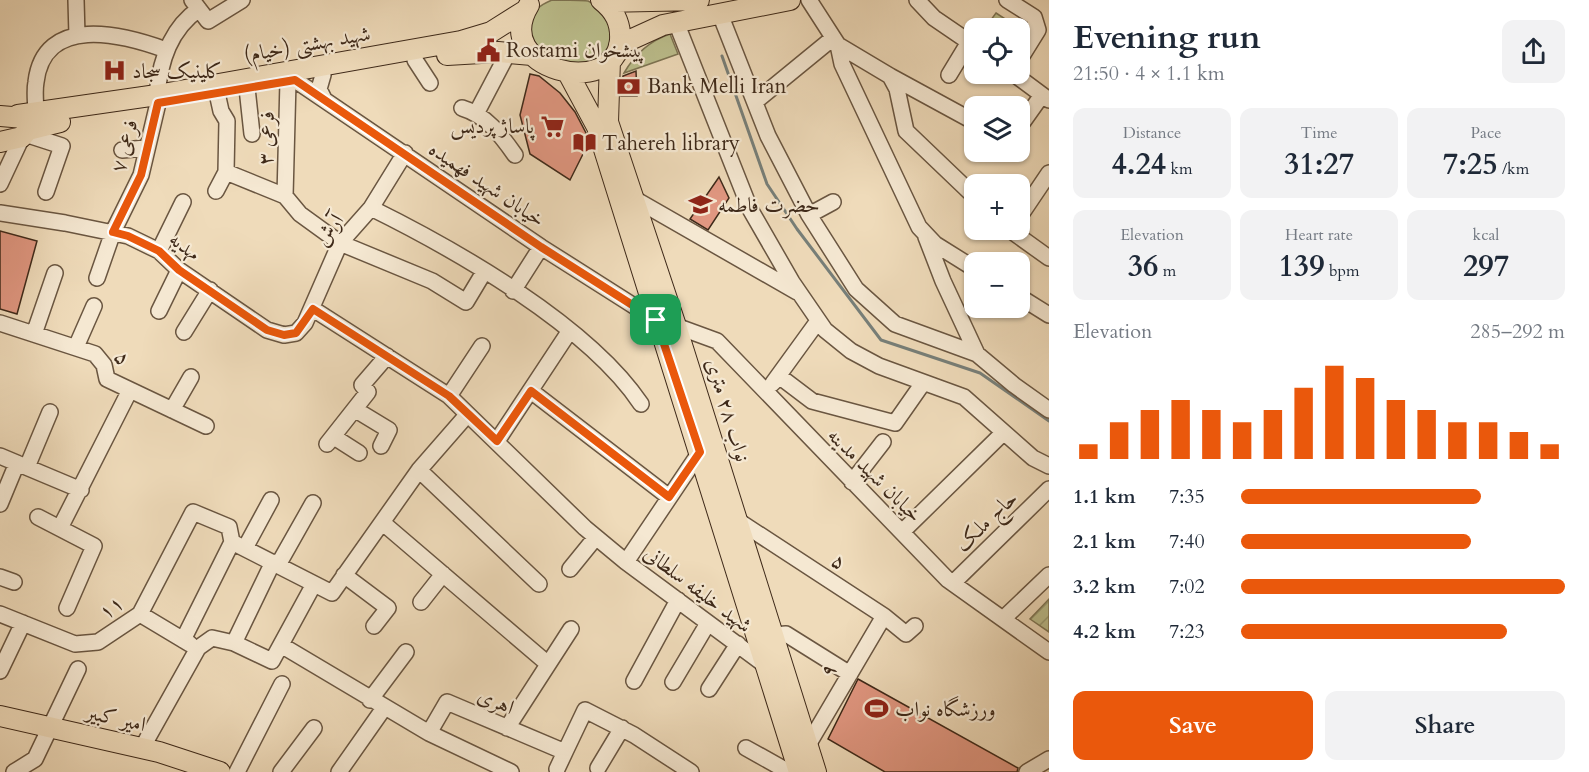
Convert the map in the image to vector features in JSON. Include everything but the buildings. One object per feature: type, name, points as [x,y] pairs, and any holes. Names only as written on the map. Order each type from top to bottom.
[{"type":"main road","points":[[603,1],[699,0]]},
{"type":"main road","points":[[658,2],[651,12],[657,23],[669,23],[790,0]]},
{"type":"main road","name":"نواب ۲۸ متری","points":[[603,1],[614,12],[620,27],[608,122],[676,326],[816,772]]},
{"type":"main road","points":[[528,4],[521,23],[523,40],[532,55],[555,69],[568,73],[596,69],[615,53],[669,23]]},
{"type":"main road","name":"شهید بهشتی (خیام)","points":[[0,142],[21,125],[461,41],[491,32],[528,4]]},
{"type":"main road","name":"شهید بهشتی (خیام)","points":[[157,99],[217,93],[462,52],[532,55]]},
{"type":"main road","name":"نواب ۲۸ متری","points":[[568,73],[597,127],[799,772]]},
{"type":"main road","points":[[587,108],[594,99],[602,97],[609,101]]},
{"type":"main road","name":"امیر کبیر","points":[[0,716],[142,748],[219,772]]},
{"type":"street","points":[[76,0],[77,36]]},
{"type":"street","points":[[196,4],[208,21],[242,0]]},
{"type":"street","points":[[809,0],[836,41],[843,64],[919,227],[935,244],[964,262]]},
{"type":"street","points":[[917,0],[934,18],[964,39]]},
{"type":"street","points":[[1007,0],[1034,17],[1038,30],[1030,43]]},
{"type":"street","name":"فرعی ۷","points":[[97,278],[113,232],[141,175],[166,50],[182,22],[196,4]]},
{"type":"street","points":[[720,14],[768,136],[809,215],[856,289],[896,324],[977,354],[1049,410]]},
{"type":"street","points":[[669,23],[750,209],[825,330],[851,351],[879,366],[964,398],[1002,434],[1033,458],[1049,466]]},
{"type":"street","points":[[0,184],[42,63],[49,50],[59,40],[105,34],[134,39],[166,50]]},
{"type":"street","points":[[756,101],[836,41]]},
{"type":"street","points":[[836,41],[890,76],[964,116]]},
{"type":"street","points":[[508,53],[469,110],[502,137],[515,155]]},
{"type":"street","points":[[949,75],[964,55]]},
{"type":"street","points":[[415,60],[430,83]]},
{"type":"street","points":[[323,75],[319,89],[324,99]]},
{"type":"street","points":[[890,76],[897,89],[906,131],[964,186]]},
{"type":"street","name":"خیابان شهید فهمیده","points":[[292,80],[405,153],[541,247],[656,320]]},
{"type":"street","name":"فرعی ۳","points":[[285,196],[292,80]]},
{"type":"street","points":[[1027,84],[1046,98],[1030,115]]},
{"type":"street","points":[[247,88],[252,134]]},
{"type":"street","points":[[216,191],[226,172],[226,121],[217,93]]},
{"type":"street","points":[[21,125],[62,146],[46,192]]},
{"type":"street","points":[[122,150],[146,148]]},
{"type":"street","name":"آرش","points":[[296,333],[313,309],[340,243],[371,208],[405,153]]},
{"type":"street","points":[[226,172],[285,196],[300,214],[340,243],[432,281],[466,302],[484,272]]},
{"type":"street","points":[[1030,201],[1049,173]]},
{"type":"street","points":[[633,198],[800,293]]},
{"type":"street","points":[[159,251],[183,202]]},
{"type":"street","points":[[809,215],[832,202]]},
{"type":"street","points":[[371,208],[424,234],[513,291],[605,360],[625,381],[641,404]]},
{"type":"street","name":"مهدیه","points":[[0,213],[128,236],[159,251],[179,270],[267,330],[284,335],[296,333]]},
{"type":"street","points":[[925,234],[943,281],[977,354]]},
{"type":"street","points":[[1025,240],[1049,258]]},
{"type":"street","points":[[513,291],[541,247]]},
{"type":"street","points":[[159,312],[179,270]]},
{"type":"street","points":[[34,334],[55,273]]},
{"type":"street","points":[[184,332],[210,290]]},
{"type":"street","points":[[1030,303],[1049,315]]},
{"type":"street","points":[[76,347],[94,306]]},
{"type":"street","points":[[313,309],[449,396],[466,415],[497,441],[596,537],[626,562]]},
{"type":"street","points":[[766,393],[818,321]]},
{"type":"street","name":"۵","points":[[0,322],[95,354],[104,365],[107,379],[206,426]]},
{"type":"street","name":"خیابان شهید مدینه","points":[[676,326],[717,341],[953,583],[1049,652]]},
{"type":"street","points":[[497,441],[569,332]]},
{"type":"street","points":[[449,396],[482,346]]},
{"type":"street","points":[[359,453],[331,441],[368,392],[362,385],[387,356]]},
{"type":"street","points":[[779,376],[812,401],[895,423],[923,383]]},
{"type":"street","points":[[172,410],[191,377]]},
{"type":"street","points":[[60,528],[130,390]]},
{"type":"street","points":[[531,391],[669,497]]},
{"type":"street","points":[[356,410],[389,430],[381,446]]},
{"type":"street","points":[[0,504],[50,412]]},
{"type":"street","points":[[238,545],[332,593],[419,470],[466,415]]},
{"type":"street","points":[[902,532],[1002,434]]},
{"type":"street","points":[[852,482],[883,442]]},
{"type":"street","name":"شهید خلیفه سلطانی","points":[[700,452],[626,562],[765,665]]},
{"type":"street","points":[[0,456],[81,490]]},
{"type":"street","points":[[419,470],[539,584]]},
{"type":"street","name":"حاج ملک","points":[[953,583],[1049,489]]},
{"type":"street","points":[[183,640],[238,545],[271,500]]},
{"type":"street","points":[[234,643],[275,564],[313,503]]},
{"type":"street","name":"۱۱","points":[[0,614],[75,644],[98,642],[140,614],[194,512],[229,527],[238,545]]},
{"type":"street","points":[[38,517],[94,546],[67,608]]},
{"type":"street","name":"۵","points":[[737,519],[884,616],[906,634],[915,626]]},
{"type":"street","points":[[383,523],[548,664]]},
{"type":"street","points":[[570,569],[596,537]]},
{"type":"street","points":[[421,602],[443,574]]},
{"type":"street","points":[[1003,619],[1049,575]]},
{"type":"street","points":[[345,576],[388,608],[374,626]]},
{"type":"street","points":[[142,748],[198,648],[213,639],[234,643],[272,661],[314,584]]},
{"type":"street","points":[[634,681],[678,600]]},
{"type":"street","points":[[140,614],[198,648]]},
{"type":"street","name":"۹","points":[[808,745],[884,616]]},
{"type":"street","points":[[0,671],[23,623]]},
{"type":"street","points":[[673,682],[708,623]]},
{"type":"street","points":[[507,728],[571,629]]},
{"type":"street","points":[[773,635],[786,634],[850,674]]},
{"type":"street","points":[[709,689],[738,644]]},
{"type":"street","points":[[281,645],[429,733],[511,772]]},
{"type":"street","points":[[370,700],[406,652]]},
{"type":"street","points":[[14,772],[35,759],[52,728],[78,669]]},
{"type":"street","points":[[237,772],[282,684]]},
{"type":"street","name":"اهری","points":[[429,733],[447,702],[566,752]]},
{"type":"street","points":[[339,772],[384,708]]},
{"type":"street","points":[[557,769],[585,710],[622,728],[691,772]]},
{"type":"street","points":[[281,772],[314,728]]},
{"type":"street","points":[[598,768],[622,728]]},
{"type":"street","points":[[746,748],[789,772]]},
{"type":"street","points":[[1027,772],[1049,759]]},
{"type":"green space","points":[[552,0],[588,1],[597,6],[604,14],[611,32],[611,41],[602,57],[592,62],[576,64],[561,61],[547,54],[536,44],[530,33],[530,21],[537,9]]},
{"type":"green space","points":[[996,13],[1004,18],[992,18]]},
{"type":"green space","points":[[670,34],[678,54],[624,73],[643,49]]},
{"type":"green space","points":[[1049,599],[1049,632],[1030,619]]},
{"type":"waterway","points":[[722,56],[767,184],[797,229],[881,340],[980,373],[1049,421]]},
{"type":"place","name":"Rostami پیشخوان","points":[[488,50]]},
{"type":"place","name":"کلینیک سجاد","points":[[114,71]]},
{"type":"place","name":"Bank Melli Iran","points":[[629,86]]},
{"type":"place","name":"پاساژ پردیس","points":[[552,126]]},
{"type":"place","name":"Tahereh library","points":[[584,143]]},
{"type":"place","name":"حضرت فاطمه","points":[[700,205]]},
{"type":"place","name":"ورزشگاه نواب","points":[[877,709]]},
{"type":"route","points":[[295,80],[541,247],[656,320],[700,452],[669,497],[531,391],[497,441],[466,415],[449,396],[313,309],[296,333],[284,335],[267,330],[179,270],[159,251],[128,236],[113,232],[141,175],[158,103],[295,80]]}]
